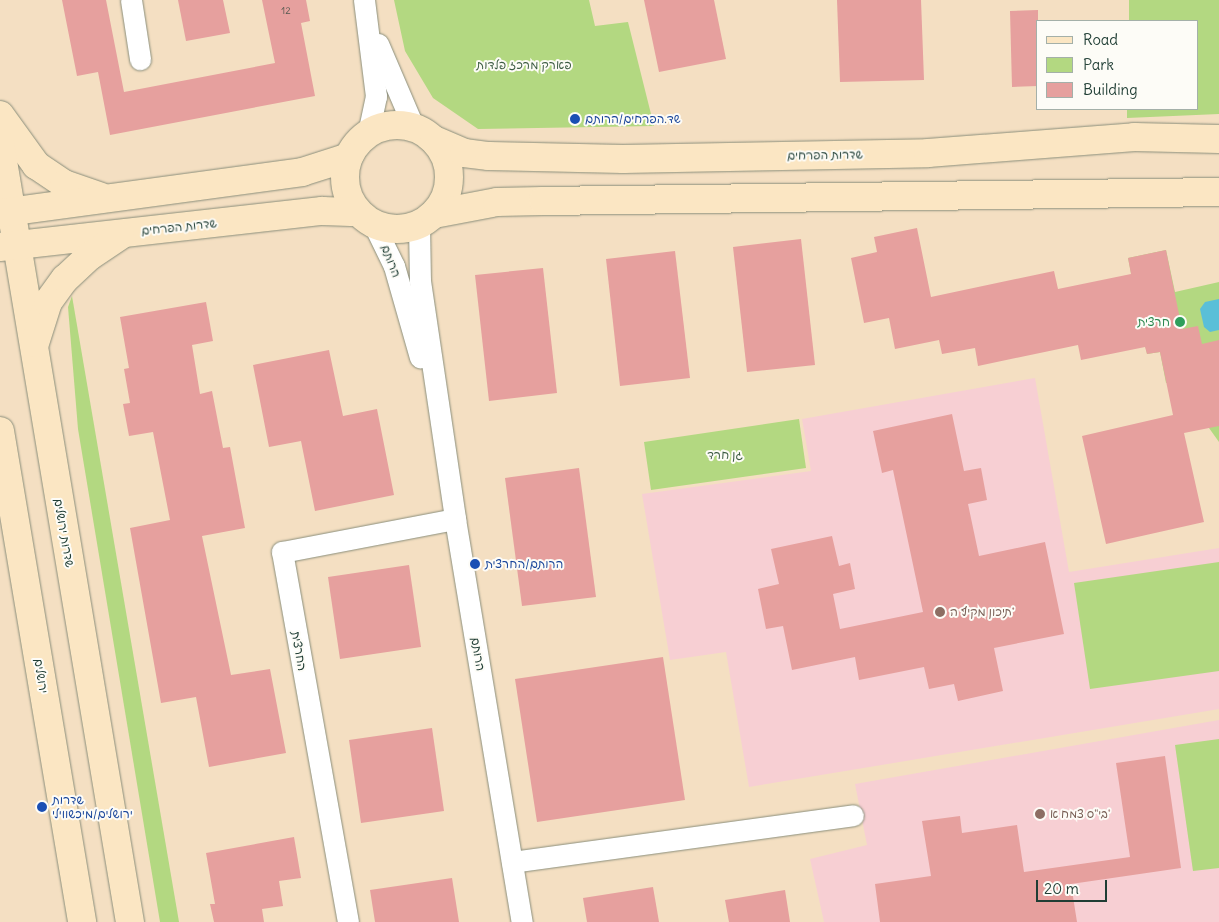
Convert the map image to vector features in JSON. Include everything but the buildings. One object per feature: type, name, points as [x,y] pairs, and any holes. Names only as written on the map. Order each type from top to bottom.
[{"type":"street","points":[[131,0],[140,59]]},
{"type":"street","points":[[6,213],[302,172],[349,157],[368,134],[376,96],[366,9]]},
{"type":"street","points":[[366,9],[424,134],[443,151],[450,177],[445,197],[427,220]]},
{"type":"street","points":[[0,114],[36,165],[64,184],[107,199]]},
{"type":"street","points":[[368,134],[390,125],[424,134]]},
{"type":"street","name":"שדרות הפרחים","points":[[424,134],[464,153],[489,156],[624,159],[928,153],[1134,137],[1219,139]]},
{"type":"street","name":"שדרות ירושלים","points":[[0,144],[8,246],[34,350],[130,922]]},
{"type":"street","points":[[349,157],[346,185],[365,218],[404,229],[427,220],[497,202],[1219,192]]},
{"type":"street","name":"שדרות הפרחים","points":[[8,246],[322,211],[365,218]]},
{"type":"street","name":"הרותם","points":[[365,218],[394,266],[445,446]]},
{"type":"street","name":"הרותם","points":[[427,220],[420,281],[455,519],[522,922]]},
{"type":"street","points":[[34,350],[39,323],[48,302],[65,279],[90,256],[126,233]]},
{"type":"street","name":"ירושלים","points":[[0,431],[82,922]]},
{"type":"street","name":"החרצית","points":[[348,922],[282,552],[455,519]]},
{"type":"street","points":[[512,862],[853,815]]},
{"type":"shaded area","name":"תיכון מקיף ה'","points":[[1035,378],[1069,572],[1219,548],[1219,709],[749,787],[726,652],[670,660],[642,494],[811,471],[802,419]]},
{"type":"shaded area","name":"בי\"ס צמח א'","points":[[1219,720],[1219,922],[824,922],[810,859],[867,845],[855,784]]},
{"type":"green space","name":"פארק מרכז פלדות","points":[[394,0],[589,0],[595,26],[628,22],[654,126],[478,129],[433,98],[405,51]]},
{"type":"green space","points":[[1129,0],[1219,0],[1219,114],[1127,118],[1127,110],[1199,110],[1199,20],[1129,20]]},
{"type":"green space","name":"חרצית","points":[[1166,250],[1175,292],[1219,282],[1219,442],[1209,428],[1198,377],[1166,383],[1160,352],[1147,354],[1128,258]]},
{"type":"green space","points":[[72,296],[179,922],[160,922],[78,429],[68,307]]},
{"type":"green space","name":"גן חרד","points":[[799,419],[806,468],[651,490],[644,442]]},
{"type":"green space","points":[[1219,562],[1219,671],[1090,689],[1074,583]]},
{"type":"green space","points":[[1219,739],[1219,868],[1193,871],[1175,745]]},
{"type":"water","points":[[1219,299],[1219,330],[1210,332],[1204,327],[1200,309],[1205,302]]},
{"type":"place","name":"שד.הפרחים/הרותם","points":[[575,119]]},
{"type":"place","name":"חרצית","points":[[1180,322]]},
{"type":"place","name":"הרותם/החרצית","points":[[475,564]]},
{"type":"place","name":"תיכון מקיף ה'","points":[[940,612]]},
{"type":"place","name":"שדרות ירושלים/מיכשווילי","points":[[42,807]]},
{"type":"place","name":"בי\"ס צמח א'","points":[[1040,814]]}]
